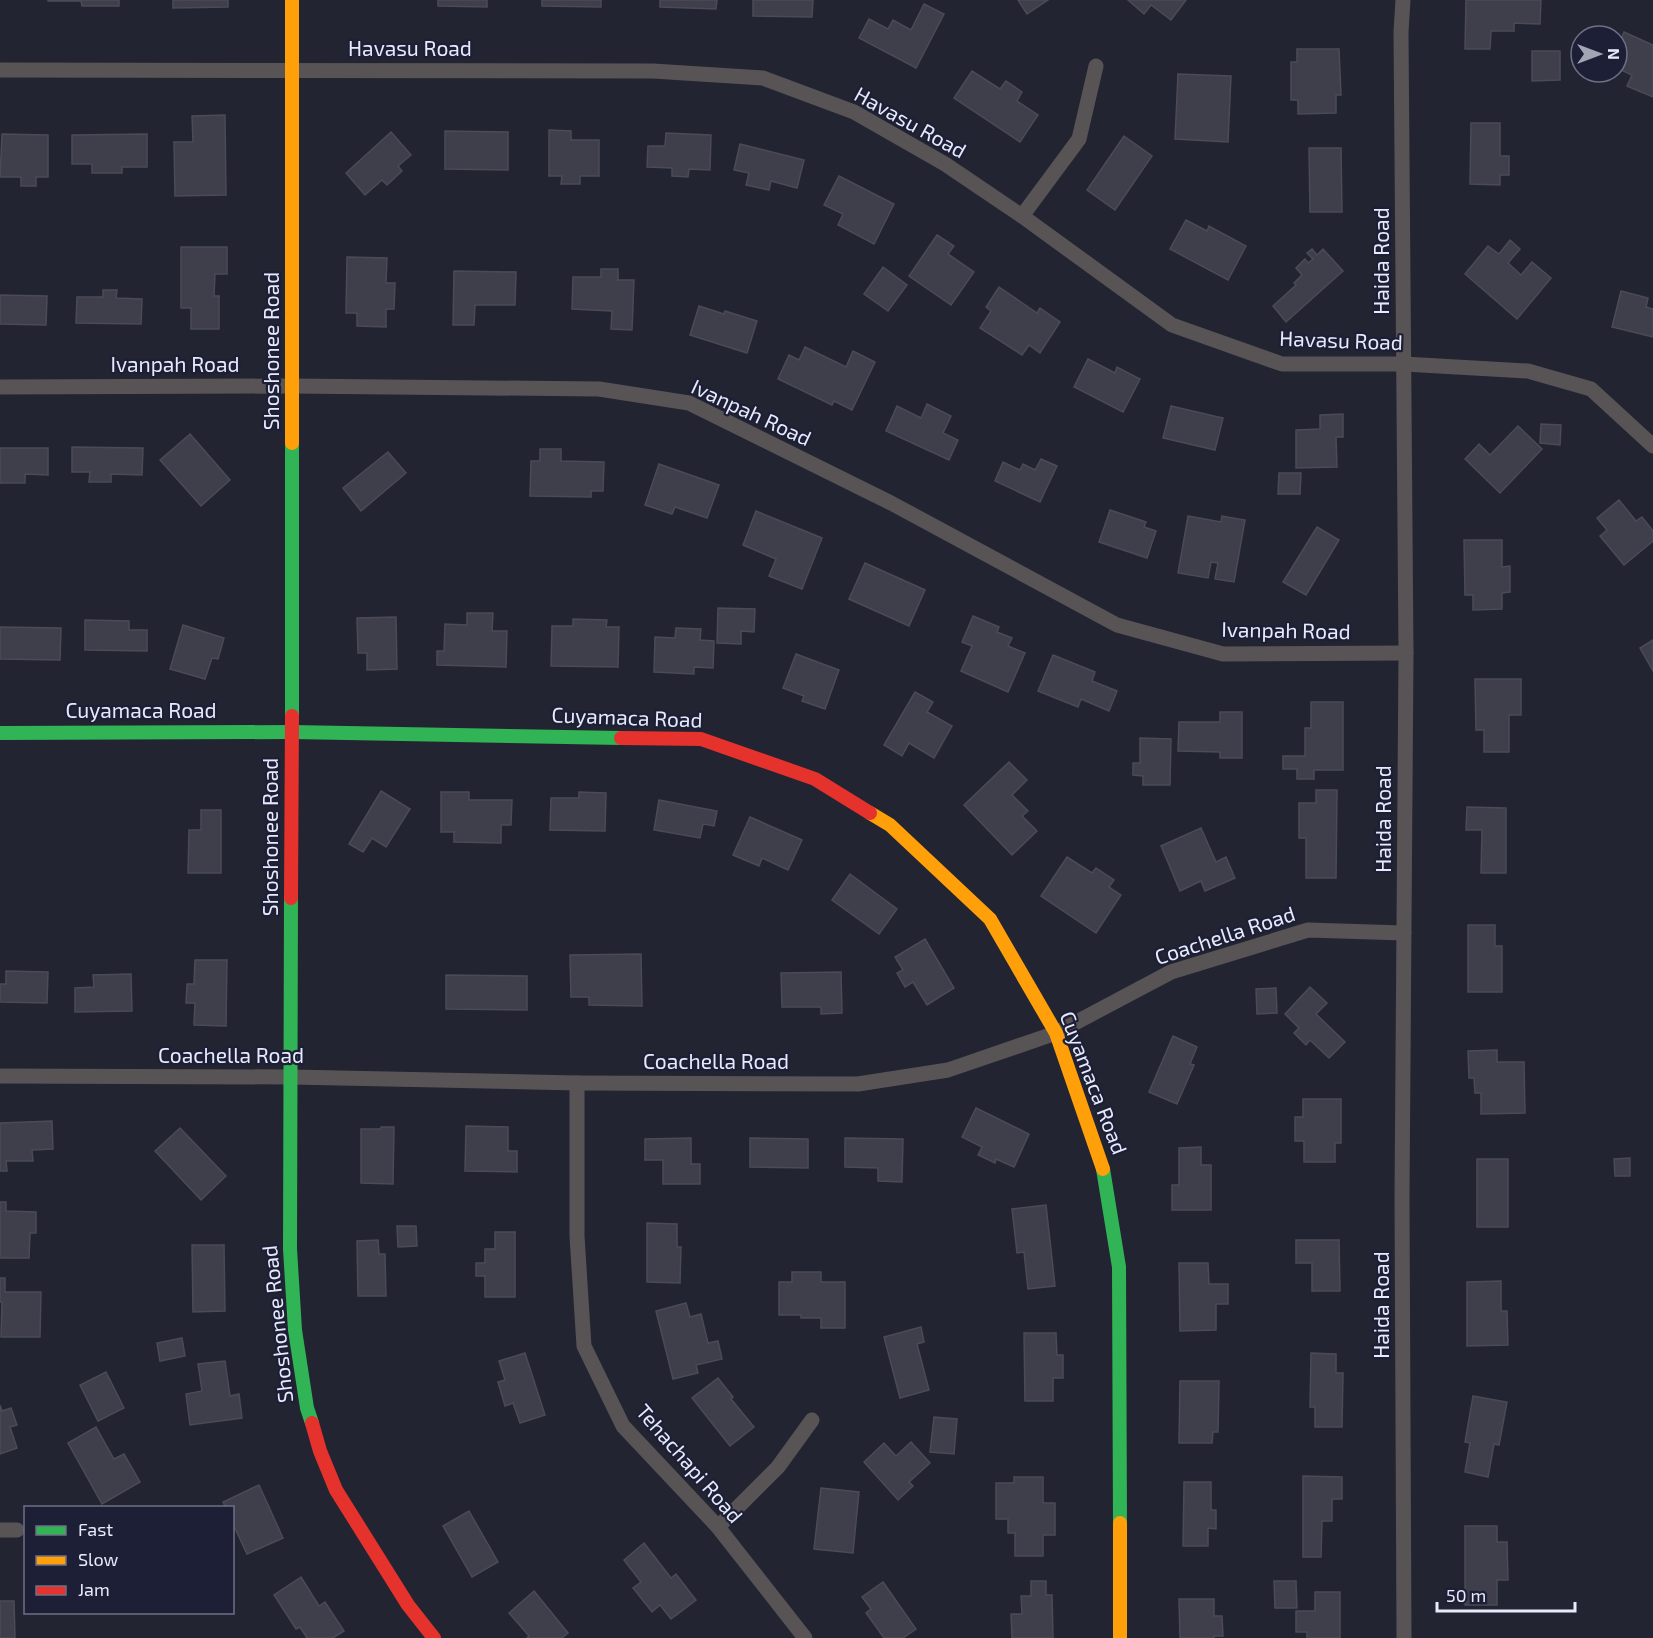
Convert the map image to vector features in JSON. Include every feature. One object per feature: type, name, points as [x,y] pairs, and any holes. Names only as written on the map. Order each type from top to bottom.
[{"type":"street","name":"Shoshonee Road","points":[[292,0],[290,1249],[295,1330],[307,1408],[320,1451],[336,1490],[408,1605],[434,1638]]},
{"type":"street","name":"Haida Road","points":[[1403,0],[1401,44],[1406,653],[1402,1210],[1404,1638]]},
{"type":"street","points":[[1022,216],[1079,139],[1096,66]]},
{"type":"street","name":"Havasu Road","points":[[0,70],[653,71],[764,78],[854,112],[945,164],[1022,216],[1172,325],[1282,364],[1404,364],[1527,371],[1591,389],[1653,446]]},
{"type":"street","name":"Ivanpah Road","points":[[0,387],[292,386],[599,389],[689,403],[891,503],[1117,625],[1222,654],[1406,653]]},
{"type":"street","name":"Cuyamaca Road","points":[[0,733],[292,732],[702,739],[815,779],[890,825],[990,919],[1056,1033],[1105,1175],[1119,1267],[1120,1638]]},
{"type":"street","name":"Coachella Road","points":[[0,1076],[858,1084],[948,1070],[1056,1033],[1171,972],[1308,930],[1404,933]]},
{"type":"street","name":"Tehachapi Road","points":[[577,1083],[577,1236],[584,1346],[623,1426],[718,1527],[805,1638]]},
{"type":"street","points":[[718,1527],[778,1467],[812,1420]]},
{"type":"street","points":[[0,1530],[17,1530]]},
{"type":"building","points":[[48,0],[119,0],[119,6],[82,6],[81,1]]},
{"type":"building","points":[[173,0],[228,0],[228,7],[173,8]]},
{"type":"building","points":[[438,0],[487,0],[487,7],[438,6]]},
{"type":"building","points":[[542,0],[601,0],[601,7],[542,6]]},
{"type":"building","points":[[660,0],[717,0],[716,9],[660,7]]},
{"type":"building","points":[[753,0],[813,0],[812,17],[753,16]]},
{"type":"building","points":[[1018,0],[1048,0],[1027,14]]},
{"type":"building","points":[[1128,0],[1186,0],[1171,20],[1151,5],[1144,14]]},
{"type":"building","points":[[1466,0],[1541,0],[1540,24],[1514,23],[1514,31],[1491,31],[1490,49],[1465,49]]},
{"type":"building","points":[[924,4],[944,14],[916,68],[859,38],[869,19],[888,29],[893,20],[911,30]]},
{"type":"building","points":[[1629,34],[1653,45],[1653,97],[1627,86],[1632,75],[1629,74]]},
{"type":"building","points":[[1297,49],[1339,49],[1341,95],[1336,95],[1336,113],[1298,114],[1298,100],[1291,100],[1291,62],[1297,62]]},
{"type":"building","points":[[1532,51],[1560,51],[1560,80],[1532,81]]},
{"type":"building","points":[[972,71],[1000,89],[1006,81],[1022,92],[1017,101],[1038,115],[1020,142],[954,98]]},
{"type":"building","points":[[1178,74],[1231,76],[1228,142],[1175,139]]},
{"type":"building","points":[[225,115],[226,195],[175,196],[174,142],[193,142],[192,116]]},
{"type":"building","points":[[1471,123],[1500,123],[1500,156],[1509,156],[1509,175],[1500,175],[1500,185],[1470,184]]},
{"type":"building","points":[[549,130],[571,131],[571,140],[599,140],[599,176],[580,176],[580,184],[561,184],[562,176],[549,176]]},
{"type":"building","points":[[445,131],[508,132],[508,170],[445,169]]},
{"type":"building","points":[[391,132],[411,155],[398,166],[402,171],[387,185],[382,180],[365,195],[346,173]]},
{"type":"building","points":[[666,133],[711,135],[710,170],[689,169],[688,177],[672,176],[672,168],[647,167],[648,146],[665,146]]},
{"type":"building","points":[[2,134],[48,135],[48,177],[36,177],[36,186],[21,186],[21,177],[0,177]]},
{"type":"building","points":[[147,134],[147,167],[122,167],[122,173],[92,173],[92,164],[72,164],[72,135]]},
{"type":"building","points":[[1124,136],[1152,156],[1115,210],[1087,190]]},
{"type":"building","points":[[740,144],[804,160],[797,188],[771,181],[769,190],[746,185],[749,173],[734,170]]},
{"type":"building","points":[[1309,148],[1341,148],[1342,212],[1310,212]]},
{"type":"building","points":[[839,176],[894,204],[874,244],[838,225],[843,214],[824,205]]},
{"type":"building","points":[[1186,220],[1207,231],[1209,226],[1246,246],[1228,280],[1170,249]]},
{"type":"building","points":[[937,235],[954,246],[948,254],[974,272],[951,305],[909,276]]},
{"type":"building","points":[[1510,240],[1520,249],[1508,263],[1521,275],[1532,262],[1551,278],[1517,319],[1465,274],[1488,246],[1499,254]]},
{"type":"building","points":[[181,247],[227,247],[227,274],[215,274],[214,296],[219,296],[219,329],[191,329],[191,308],[181,308]]},
{"type":"building","points":[[1312,249],[1317,255],[1323,249],[1343,271],[1286,322],[1273,306],[1296,285],[1294,283],[1302,275],[1296,268],[1305,259],[1308,263],[1313,259],[1307,253]]},
{"type":"building","points":[[347,257],[387,258],[386,283],[395,283],[394,309],[386,309],[386,327],[357,326],[357,313],[346,313]]},
{"type":"building","points":[[883,267],[907,285],[888,311],[864,294]]},
{"type":"building","points":[[601,269],[618,269],[618,280],[634,280],[632,330],[611,329],[612,311],[572,309],[573,277],[601,277]]},
{"type":"building","points":[[454,271],[516,272],[515,305],[475,305],[474,325],[453,325]]},
{"type":"building","points":[[999,287],[1037,313],[1040,308],[1060,322],[1040,353],[1029,345],[1022,355],[980,328],[991,311],[986,307]]},
{"type":"building","points":[[103,290],[117,290],[116,298],[142,299],[141,324],[76,323],[77,297],[103,297]]},
{"type":"building","points":[[1621,291],[1648,298],[1646,307],[1653,309],[1653,337],[1612,327]]},
{"type":"building","points":[[0,295],[47,296],[46,325],[0,324]]},
{"type":"building","points":[[699,306],[757,321],[747,353],[690,335]]},
{"type":"building","points":[[805,347],[846,367],[853,351],[875,362],[852,410],[834,401],[832,405],[778,379],[789,355],[799,360]]},
{"type":"building","points":[[1088,359],[1115,373],[1117,367],[1140,379],[1123,412],[1074,387]]},
{"type":"building","points":[[927,404],[951,416],[943,433],[958,440],[949,460],[886,431],[897,406],[921,418]]},
{"type":"building","points":[[1171,406],[1223,418],[1215,450],[1163,438]]},
{"type":"building","points":[[1343,414],[1343,437],[1336,437],[1337,467],[1296,468],[1296,430],[1320,429],[1320,415]]},
{"type":"building","points":[[1541,424],[1561,425],[1560,445],[1540,443]]},
{"type":"building","points":[[1518,426],[1542,449],[1500,493],[1465,459],[1479,444],[1490,455]]},
{"type":"building","points":[[190,434],[230,480],[201,506],[160,460]]},
{"type":"building","points":[[72,447],[143,448],[142,475],[111,474],[111,482],[89,482],[90,472],[72,472]]},
{"type":"building","points":[[0,448],[48,448],[48,475],[25,474],[25,483],[0,483]]},
{"type":"building","points":[[540,449],[561,449],[561,461],[604,462],[603,491],[591,491],[591,497],[530,496],[531,461],[540,461]]},
{"type":"building","points":[[388,452],[406,473],[361,511],[343,488]]},
{"type":"building","points":[[1041,459],[1057,466],[1040,502],[995,481],[1003,462],[1020,470],[1023,464],[1035,470]]},
{"type":"building","points":[[659,464],[719,485],[707,518],[675,507],[672,514],[645,505]]},
{"type":"building","points":[[1279,473],[1301,473],[1300,494],[1278,494]]},
{"type":"building","points":[[1619,500],[1636,521],[1642,517],[1653,531],[1653,541],[1624,565],[1600,536],[1607,530],[1597,518]]},
{"type":"building","points":[[1110,510],[1146,522],[1144,527],[1156,531],[1147,558],[1099,542]]},
{"type":"building","points":[[756,511],[822,538],[802,589],[769,576],[776,559],[743,545]]},
{"type":"building","points":[[1188,516],[1221,522],[1222,516],[1245,520],[1234,582],[1215,579],[1218,563],[1211,562],[1208,578],[1178,573]]},
{"type":"building","points":[[1317,527],[1339,540],[1306,595],[1283,582]]},
{"type":"building","points":[[1464,540],[1502,540],[1502,567],[1510,566],[1510,592],[1502,593],[1502,609],[1473,610],[1473,595],[1465,595]]},
{"type":"building","points":[[865,563],[925,590],[909,626],[849,599]]},
{"type":"building","points":[[718,608],[755,609],[754,632],[741,631],[741,644],[717,643]]},
{"type":"building","points":[[467,613],[493,613],[492,631],[507,631],[506,667],[437,665],[437,651],[444,651],[445,624],[467,625]]},
{"type":"building","points":[[973,616],[999,627],[997,632],[1012,638],[1008,646],[1025,653],[1008,692],[961,671],[972,646],[962,642]]},
{"type":"building","points":[[396,617],[397,669],[367,670],[367,653],[358,653],[357,618]]},
{"type":"building","points":[[573,619],[607,620],[606,627],[619,627],[618,667],[551,666],[552,626],[573,626]]},
{"type":"building","points":[[85,620],[129,621],[129,630],[147,630],[147,651],[85,650]]},
{"type":"building","points":[[183,625],[224,638],[218,659],[212,658],[205,679],[170,669]]},
{"type":"building","points":[[0,627],[61,628],[60,660],[0,659]]},
{"type":"building","points":[[676,628],[701,629],[700,640],[714,641],[713,668],[694,667],[694,674],[654,672],[655,637],[675,638]]},
{"type":"building","points":[[1653,640],[1653,671],[1640,648]]},
{"type":"building","points":[[796,654],[839,670],[825,709],[802,701],[804,696],[783,688]]},
{"type":"building","points":[[1053,655],[1095,672],[1092,681],[1117,691],[1109,711],[1081,699],[1078,707],[1038,691]]},
{"type":"building","points":[[1475,679],[1521,679],[1521,715],[1509,715],[1509,752],[1484,752],[1484,730],[1476,730]]},
{"type":"building","points":[[915,692],[933,702],[927,712],[952,726],[934,758],[909,743],[902,756],[884,745]]},
{"type":"building","points":[[1311,702],[1343,702],[1343,770],[1314,770],[1314,779],[1297,779],[1297,769],[1283,769],[1283,756],[1305,756],[1305,728],[1311,728]]},
{"type":"building","points":[[1220,712],[1242,712],[1242,758],[1220,758],[1220,752],[1178,751],[1179,722],[1220,722]]},
{"type":"building","points":[[1140,738],[1171,739],[1170,785],[1143,785],[1143,776],[1133,775],[1133,763],[1140,763]]},
{"type":"building","points":[[1009,762],[1027,780],[1012,795],[1028,811],[1022,816],[1037,831],[1012,855],[964,805]]},
{"type":"building","points":[[1316,790],[1337,790],[1336,878],[1306,878],[1306,838],[1299,838],[1299,803],[1316,803]]},
{"type":"building","points":[[381,791],[410,809],[386,847],[372,838],[363,852],[349,844]]},
{"type":"building","points":[[441,792],[469,792],[469,800],[512,800],[511,825],[501,825],[501,843],[454,842],[454,832],[441,832]]},
{"type":"building","points":[[579,792],[606,793],[605,831],[550,830],[551,798],[579,798]]},
{"type":"building","points":[[659,800],[717,811],[714,826],[703,824],[700,838],[654,830]]},
{"type":"building","points":[[1467,807],[1506,808],[1506,873],[1481,873],[1482,830],[1466,830]]},
{"type":"building","points":[[201,810],[221,810],[221,873],[188,873],[189,830],[201,830]]},
{"type":"building","points":[[750,817],[802,840],[788,870],[762,858],[759,866],[733,855]]},
{"type":"building","points":[[1201,828],[1216,862],[1226,857],[1235,878],[1205,891],[1201,881],[1180,891],[1161,846]]},
{"type":"building","points":[[1067,857],[1092,873],[1096,868],[1114,880],[1109,887],[1121,895],[1096,933],[1041,896]]},
{"type":"building","points":[[850,874],[897,909],[879,934],[832,900]]},
{"type":"building","points":[[1468,925],[1495,925],[1495,946],[1502,946],[1502,992],[1468,992]]},
{"type":"building","points":[[925,939],[954,988],[927,1005],[913,982],[905,987],[897,973],[903,970],[895,957]]},
{"type":"building","points":[[641,954],[642,1006],[589,1005],[589,997],[571,997],[570,955]]},
{"type":"building","points":[[195,960],[227,960],[226,1026],[194,1025],[195,1003],[186,1003],[187,984],[194,984]]},
{"type":"building","points":[[6,971],[48,972],[47,1003],[0,1002],[0,984],[6,984]]},
{"type":"building","points":[[841,972],[842,1013],[821,1014],[821,1007],[782,1007],[781,973]]},
{"type":"building","points":[[131,974],[132,1011],[75,1012],[75,988],[94,987],[93,975]]},
{"type":"building","points":[[446,975],[527,976],[527,1010],[446,1009]]},
{"type":"building","points":[[1310,987],[1327,1003],[1316,1014],[1345,1042],[1329,1058],[1310,1040],[1306,1045],[1294,1033],[1299,1028],[1285,1014]]},
{"type":"building","points":[[1276,988],[1277,1013],[1257,1014],[1256,989]]},
{"type":"building","points":[[1173,1036],[1197,1047],[1190,1064],[1194,1065],[1177,1104],[1149,1092]]},
{"type":"building","points":[[1497,1050],[1497,1062],[1524,1062],[1525,1113],[1481,1114],[1481,1093],[1475,1093],[1474,1078],[1469,1078],[1468,1051]]},
{"type":"building","points":[[1303,1099],[1341,1099],[1341,1143],[1335,1143],[1335,1162],[1304,1162],[1304,1141],[1295,1141],[1295,1117],[1303,1117]]},
{"type":"building","points":[[976,1108],[1029,1134],[1014,1167],[996,1159],[995,1163],[978,1155],[982,1147],[962,1137]]},
{"type":"building","points":[[52,1121],[53,1149],[32,1150],[33,1161],[6,1161],[7,1171],[0,1171],[0,1123]]},
{"type":"building","points":[[466,1126],[508,1127],[508,1151],[517,1151],[517,1172],[465,1171]]},
{"type":"building","points":[[381,1127],[394,1127],[393,1184],[361,1183],[361,1129],[381,1129]]},
{"type":"building","points":[[180,1128],[226,1176],[201,1200],[155,1151]]},
{"type":"building","points":[[691,1138],[691,1164],[700,1164],[700,1184],[663,1184],[663,1160],[645,1160],[645,1139]]},
{"type":"building","points":[[750,1138],[808,1139],[808,1168],[750,1167]]},
{"type":"building","points":[[845,1138],[903,1139],[902,1182],[878,1181],[878,1168],[845,1167]]},
{"type":"building","points":[[1201,1147],[1201,1165],[1211,1165],[1211,1210],[1172,1210],[1172,1185],[1179,1185],[1179,1148]]},
{"type":"building","points":[[1630,1158],[1630,1176],[1615,1176],[1614,1159]]},
{"type":"building","points":[[1477,1159],[1508,1159],[1508,1227],[1477,1227]]},
{"type":"building","points":[[0,1202],[6,1202],[6,1211],[36,1212],[36,1233],[30,1233],[29,1258],[0,1258]]},
{"type":"building","points":[[1046,1205],[1055,1286],[1028,1289],[1024,1252],[1017,1253],[1012,1209]]},
{"type":"building","points":[[647,1223],[677,1224],[677,1247],[681,1247],[680,1283],[647,1282]]},
{"type":"building","points":[[397,1226],[416,1226],[417,1246],[398,1247]]},
{"type":"building","points":[[495,1232],[515,1232],[515,1297],[485,1297],[485,1276],[476,1276],[476,1263],[485,1263],[485,1249],[495,1249]]},
{"type":"building","points":[[378,1240],[379,1254],[385,1254],[386,1296],[358,1296],[357,1241]]},
{"type":"building","points":[[1296,1240],[1339,1240],[1340,1291],[1312,1291],[1312,1263],[1296,1263]]},
{"type":"building","points":[[192,1245],[224,1245],[225,1311],[193,1312]]},
{"type":"building","points":[[1179,1263],[1208,1263],[1209,1284],[1228,1284],[1228,1304],[1216,1304],[1216,1330],[1180,1331]]},
{"type":"building","points":[[792,1272],[821,1272],[821,1282],[845,1282],[845,1328],[821,1328],[821,1318],[779,1315],[779,1282],[792,1282]]},
{"type":"building","points":[[0,1278],[5,1278],[5,1292],[41,1292],[40,1337],[1,1337]]},
{"type":"building","points":[[1501,1281],[1501,1311],[1507,1311],[1508,1345],[1467,1346],[1467,1282]]},
{"type":"building","points":[[686,1303],[690,1317],[701,1314],[708,1343],[718,1341],[722,1359],[696,1365],[698,1373],[673,1379],[656,1311]]},
{"type":"building","points":[[921,1327],[924,1342],[917,1344],[929,1390],[900,1398],[884,1337]]},
{"type":"building","points":[[1024,1333],[1056,1333],[1057,1355],[1063,1355],[1063,1378],[1053,1378],[1053,1401],[1025,1401]]},
{"type":"building","points":[[182,1338],[185,1356],[160,1361],[157,1343]]},
{"type":"building","points":[[525,1353],[545,1415],[520,1423],[513,1403],[505,1406],[498,1382],[505,1380],[499,1361]]},
{"type":"building","points":[[1311,1353],[1336,1354],[1336,1373],[1343,1373],[1342,1427],[1315,1427],[1315,1407],[1310,1407]]},
{"type":"building","points":[[225,1361],[230,1396],[239,1394],[242,1418],[190,1425],[186,1394],[202,1391],[198,1364]]},
{"type":"building","points":[[106,1372],[124,1408],[98,1421],[80,1385]]},
{"type":"building","points":[[718,1378],[733,1397],[731,1399],[754,1427],[730,1446],[692,1398]]},
{"type":"building","points":[[1180,1381],[1219,1381],[1218,1432],[1213,1432],[1212,1443],[1179,1443]]},
{"type":"building","points":[[1473,1396],[1507,1402],[1499,1445],[1494,1444],[1488,1477],[1465,1472],[1470,1443],[1465,1442]]},
{"type":"building","points":[[0,1405],[2,1411],[11,1408],[17,1425],[10,1427],[17,1448],[0,1454]]},
{"type":"building","points":[[934,1417],[957,1419],[954,1454],[930,1452]]},
{"type":"building","points":[[96,1427],[114,1459],[124,1454],[140,1482],[102,1504],[68,1443]]},
{"type":"building","points":[[911,1442],[930,1463],[909,1482],[913,1486],[898,1500],[864,1462],[884,1443],[896,1456]]},
{"type":"building","points":[[1303,1476],[1342,1477],[1342,1499],[1332,1499],[1332,1521],[1322,1521],[1321,1557],[1303,1557]]},
{"type":"building","points":[[1014,1477],[1043,1477],[1043,1503],[1055,1503],[1055,1535],[1043,1535],[1043,1556],[1015,1556],[1015,1533],[1008,1533],[1008,1519],[996,1519],[996,1483],[1014,1483]]},
{"type":"building","points":[[1184,1482],[1211,1482],[1211,1510],[1216,1510],[1216,1529],[1208,1528],[1208,1546],[1183,1546]]},
{"type":"building","points":[[259,1485],[283,1538],[247,1554],[234,1526],[234,1506],[225,1506],[223,1502]]},
{"type":"building","points":[[821,1488],[859,1492],[853,1553],[814,1549]]},
{"type":"building","points":[[469,1511],[498,1562],[472,1577],[443,1526]]},
{"type":"building","points":[[1465,1526],[1497,1526],[1497,1542],[1507,1542],[1508,1580],[1497,1580],[1497,1605],[1465,1605]]},
{"type":"building","points":[[644,1543],[671,1578],[676,1574],[696,1600],[671,1619],[660,1605],[652,1612],[633,1588],[641,1582],[624,1560]]},
{"type":"building","points":[[301,1577],[319,1606],[325,1602],[344,1631],[333,1638],[307,1638],[300,1627],[296,1629],[274,1595]]},
{"type":"building","points":[[1031,1581],[1046,1581],[1046,1595],[1052,1595],[1053,1638],[1012,1638],[1011,1614],[1022,1614],[1021,1596],[1031,1596]]},
{"type":"building","points":[[1274,1581],[1296,1581],[1297,1608],[1275,1608]]},
{"type":"building","points":[[883,1582],[916,1629],[903,1638],[884,1638],[866,1613],[871,1609],[862,1597]]},
{"type":"building","points":[[534,1591],[568,1633],[562,1638],[527,1638],[529,1636],[509,1613]]},
{"type":"building","points":[[1315,1592],[1340,1592],[1340,1638],[1307,1638],[1307,1632],[1296,1632],[1296,1611],[1315,1611]]},
{"type":"building","points":[[1179,1599],[1214,1599],[1214,1616],[1222,1616],[1223,1636],[1180,1638]]},
{"type":"building","points":[[0,1601],[14,1601],[15,1638],[0,1638]]},
{"type":"traffic: fast","points":[[292,443],[292,716]]},
{"type":"traffic: fast","points":[[0,733],[292,732],[621,738]]},
{"type":"traffic: fast","points":[[291,898],[290,1249],[295,1330],[307,1408],[312,1423]]},
{"type":"traffic: fast","points":[[1103,1169],[1119,1267],[1120,1523]]},
{"type":"traffic: slow","points":[[292,0],[292,443]]},
{"type":"traffic: slow","points":[[870,813],[890,825],[990,919],[1056,1033],[1103,1169]]},
{"type":"traffic: slow","points":[[1120,1523],[1120,1638]]},
{"type":"traffic: jam","points":[[291,898],[292,716]]},
{"type":"traffic: jam","points":[[621,738],[701,739],[815,779],[870,813]]},
{"type":"traffic: jam","points":[[312,1423],[320,1451],[336,1490],[408,1605],[434,1638]]}]
